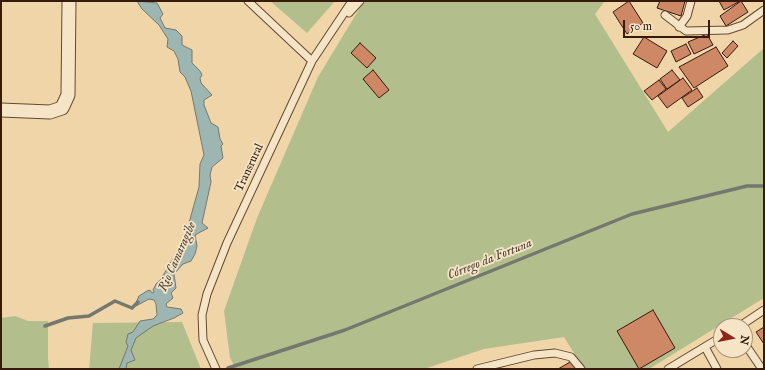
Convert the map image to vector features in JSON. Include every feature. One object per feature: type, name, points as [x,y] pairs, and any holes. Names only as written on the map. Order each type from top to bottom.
[{"type":"street","points":[[1,110],[50,112],[62,108],[68,95],[69,1]]},
{"type":"lane","points":[[248,1],[312,61]]},
{"type":"lane","points":[[336,26],[352,1]]},
{"type":"lane","points":[[336,26],[360,1]]},
{"type":"lane","points":[[679,28],[687,16],[691,1]]},
{"type":"lane","points":[[665,15],[679,28],[686,31],[728,30],[743,25],[764,10]]},
{"type":"lane","name":"Transrural","points":[[216,369],[204,340],[202,315],[207,294],[227,243],[312,61],[336,26]]},
{"type":"lane","points":[[752,318],[764,310]]},
{"type":"lane","points":[[668,369],[713,342]]},
{"type":"lane","points":[[705,347],[717,369]]},
{"type":"lane","points":[[477,369],[534,355],[555,353],[571,357],[581,369]]},
{"type":"lane","points":[[753,358],[758,368]]},
{"type":"green space","points":[[270,1],[335,1],[307,33]]},
{"type":"green space","points":[[364,1],[605,1],[595,14],[668,132],[764,48],[764,298],[732,318],[713,318],[713,329],[649,369],[584,369],[564,337],[484,349],[424,369],[236,369],[230,358],[224,311],[257,218],[318,77]]},
{"type":"green space","points":[[15,316],[28,321],[48,321],[49,369],[1,369],[1,318]]},
{"type":"green space","points":[[182,322],[201,369],[89,369],[93,323]]},
{"type":"water","name":"Rio Camaragibe","points":[[137,1],[157,3],[163,14],[160,18],[165,28],[176,30],[182,36],[182,45],[192,50],[192,63],[202,75],[200,78],[201,83],[212,95],[204,100],[204,105],[211,123],[218,127],[220,139],[223,144],[221,146],[223,158],[212,167],[210,175],[211,182],[202,223],[208,228],[195,235],[197,246],[195,254],[191,261],[183,264],[174,274],[176,288],[171,293],[173,298],[166,304],[167,307],[181,309],[183,313],[153,326],[136,338],[131,350],[135,360],[127,363],[126,369],[119,369],[128,346],[126,342],[128,334],[133,332],[140,321],[153,319],[157,315],[154,300],[149,299],[136,306],[136,303],[139,296],[147,291],[150,290],[152,293],[154,292],[153,290],[156,284],[161,279],[182,243],[199,187],[200,164],[204,155],[191,91],[185,77],[180,72],[178,59],[174,51],[167,47],[168,39],[159,25],[142,9]]},
{"type":"building","points":[[629,1],[643,23],[627,34],[613,12]]},
{"type":"building","points":[[660,1],[685,1],[681,16],[657,8]]},
{"type":"building","points":[[719,1],[740,1],[724,10]]},
{"type":"building","points":[[741,1],[748,12],[726,26],[720,16]]},
{"type":"building","points":[[707,34],[713,45],[694,54],[688,42]]},
{"type":"building","points":[[644,37],[667,51],[657,68],[633,54]]},
{"type":"building","points":[[733,41],[738,46],[727,58],[722,53]]},
{"type":"building","points":[[360,43],[376,58],[367,68],[351,53]]},
{"type":"building","points":[[686,44],[691,54],[676,62],[671,51]]},
{"type":"building","points":[[716,47],[728,66],[694,88],[679,67]]},
{"type":"building","points":[[373,70],[389,90],[379,98],[363,79]]},
{"type":"building","points":[[672,70],[680,80],[667,89],[660,79]]},
{"type":"building","points":[[683,78],[692,90],[667,108],[658,96]]},
{"type":"building","points":[[659,80],[666,89],[652,100],[644,91]]},
{"type":"building","points":[[697,88],[703,97],[688,107],[682,98]]},
{"type":"building","points":[[653,310],[675,348],[639,369],[617,331]]},
{"type":"building","points":[[764,327],[764,344],[756,332]]},
{"type":"building","points":[[572,361],[577,369],[558,369]]},
{"type":"waterway","name":"Córrego da Fortuna","points":[[228,368],[345,330],[632,214],[747,186],[764,186]]},
{"type":"waterway","points":[[45,326],[68,318],[89,316],[115,301],[132,308],[138,302]]}]
